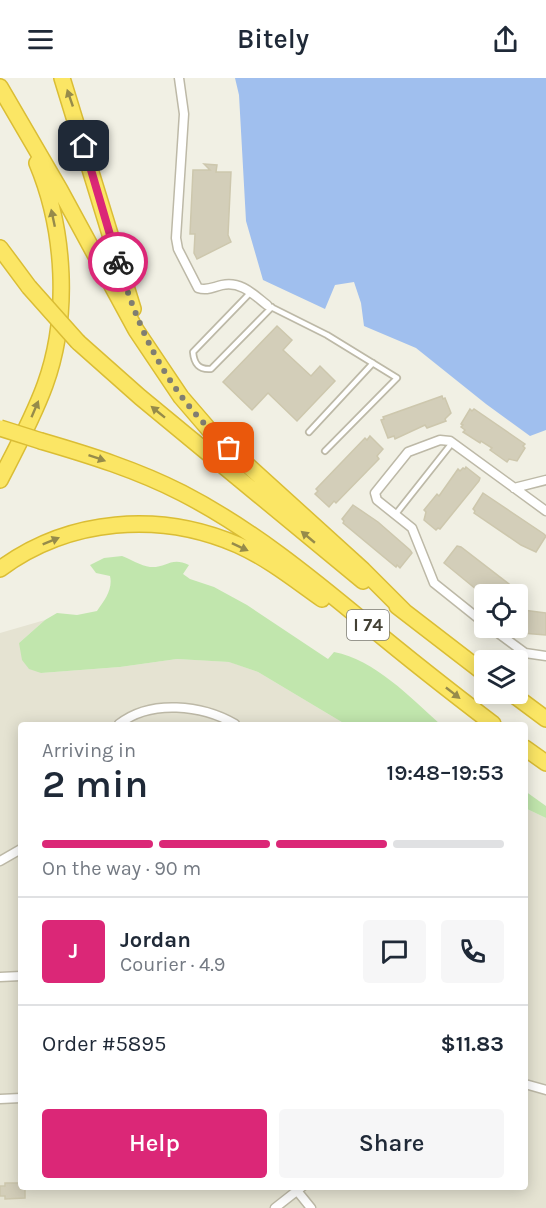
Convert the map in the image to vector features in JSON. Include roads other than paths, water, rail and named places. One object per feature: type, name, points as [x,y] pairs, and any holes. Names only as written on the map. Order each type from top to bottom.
[{"type":"highway","points":[[62,78],[129,297],[163,372]]},
{"type":"highway","points":[[0,87],[60,190],[136,330],[190,410],[212,433],[363,570],[404,611]]},
{"type":"highway","points":[[0,480],[46,384],[53,358],[59,317],[58,246],[47,195],[40,171],[14,111]]},
{"type":"highway","name":"I 74","points":[[0,248],[29,287],[78,342],[140,398],[357,577],[474,665]]},
{"type":"highway","name":"I 74","points":[[0,428],[137,472],[183,493],[222,515],[300,569],[420,668],[490,722]]},
{"type":"highway","points":[[0,569],[36,548],[96,527],[144,523],[189,530],[238,545],[258,556],[420,668]]},
{"type":"highway","points":[[525,704],[546,719]]},
{"type":"highway","points":[[528,750],[546,763]]},
{"type":"street","points":[[179,78],[184,114],[176,238],[178,249],[198,288],[207,290],[236,285],[251,292],[269,306]]},
{"type":"street","points":[[474,615],[434,583],[415,532],[410,525],[377,500],[375,493],[408,452],[440,441],[450,441],[546,511]]},
{"type":"street","points":[[514,489],[546,480]]},
{"type":"street","points":[[505,638],[525,653],[546,656]]},
{"type":"street","points":[[122,722],[135,714],[172,708],[196,709],[230,722]]},
{"type":"street","points":[[0,861],[18,851]]},
{"type":"street","points":[[0,977],[18,976]]},
{"type":"street","points":[[528,1085],[546,1090]]},
{"type":"street","points":[[0,1099],[18,1098]]},
{"type":"street","points":[[275,1208],[296,1190]]},
{"type":"street","points":[[299,1190],[311,1208]]},
{"type":"lane","points":[[251,292],[193,352],[194,362],[198,367],[204,370],[210,369],[269,306],[327,335],[397,378],[325,451]]},
{"type":"lane","points":[[309,432],[373,363]]},
{"type":"lane","points":[[395,515],[452,443]]},
{"type":"water","points":[[235,78],[546,78],[546,430],[530,436],[416,348],[364,326],[361,303],[354,282],[335,285],[325,309],[263,280],[246,221],[239,95]]}]
